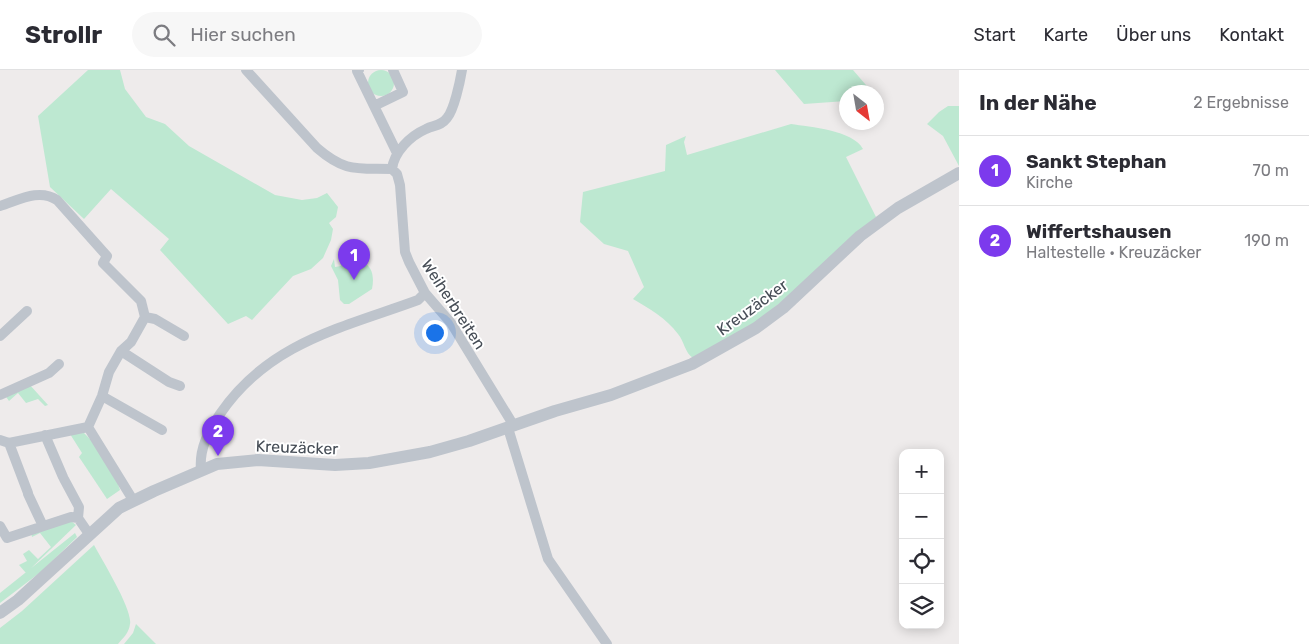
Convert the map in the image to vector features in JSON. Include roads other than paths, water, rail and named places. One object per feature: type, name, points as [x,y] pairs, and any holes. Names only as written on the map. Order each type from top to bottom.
[{"type":"street","points":[[246,70],[330,160],[345,167],[392,169],[397,153],[412,139],[426,129],[439,125],[448,117],[462,70]]},
{"type":"street","points":[[360,70],[357,71],[397,153]]},
{"type":"street","points":[[374,106],[403,92],[393,70]]},
{"type":"street","name":"Weiherbreiten","points":[[392,169],[397,174],[400,185],[406,252],[425,293],[451,323],[511,427]]},
{"type":"street","name":"Kreuzäcker","points":[[0,613],[18,600],[119,508],[133,500],[217,464],[258,460],[335,465],[370,463],[430,452],[643,383],[692,364],[734,342],[783,308],[860,236],[898,208],[959,173]]},
{"type":"street","points":[[0,206],[36,194],[48,194],[57,200],[107,256],[103,263],[141,301],[145,316],[131,342],[121,351],[109,372],[102,396],[88,427]]},
{"type":"street","points":[[201,470],[201,449],[216,420],[234,394],[247,380],[298,344],[340,326],[418,300],[425,293]]},
{"type":"street","points":[[0,336],[27,311]]},
{"type":"street","points":[[145,316],[155,319],[184,336]]},
{"type":"street","points":[[121,351],[169,382],[180,386]]},
{"type":"street","points":[[0,394],[48,373],[59,364]]},
{"type":"street","points":[[102,396],[162,430]]},
{"type":"street","points":[[44,526],[4,442],[88,427]]},
{"type":"street","points":[[88,427],[133,500]]},
{"type":"street","points":[[511,427],[548,559],[608,644]]},
{"type":"street","points":[[45,435],[63,478],[79,507],[78,518],[89,534]]},
{"type":"street","points":[[0,526],[7,538],[62,518],[78,518]]},
{"type":"place","name":"Sankt Stephan","points":[[354,280]]},
{"type":"place","name":"Wiffertshausen","points":[[218,456]]}]
